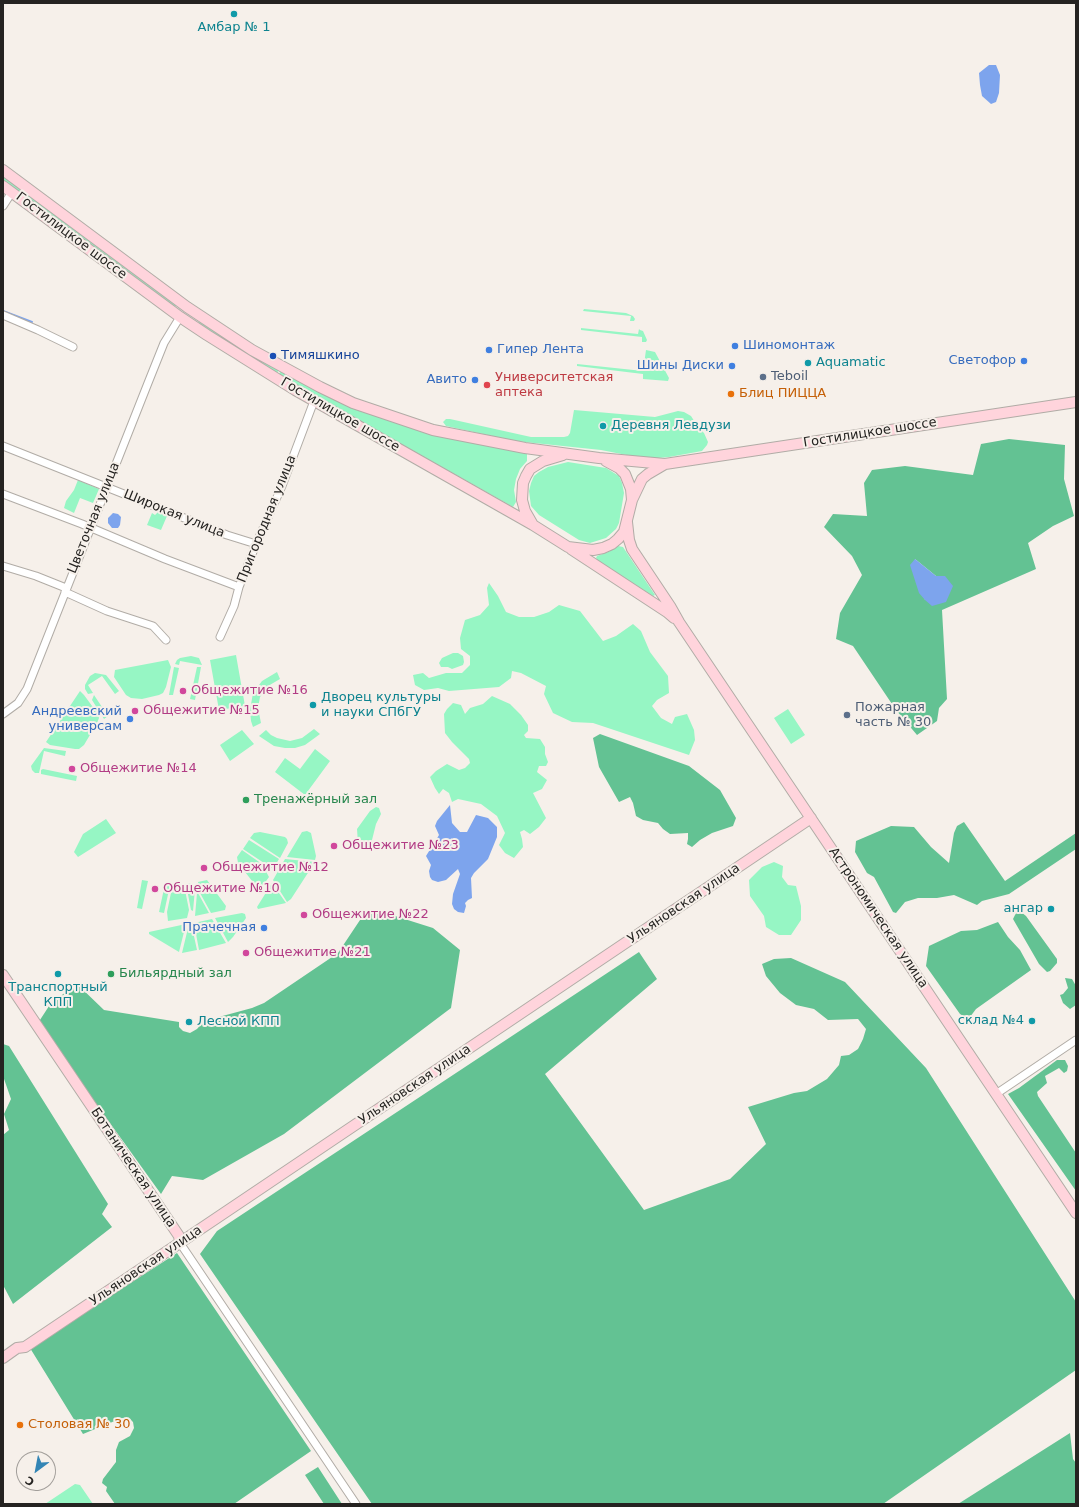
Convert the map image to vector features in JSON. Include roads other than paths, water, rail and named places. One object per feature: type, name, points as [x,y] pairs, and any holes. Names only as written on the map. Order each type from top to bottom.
[{"type":"main road","name":"Гостилицкое шоссе","points":[[3,170],[188,307],[252,350],[320,388],[363,408],[432,430],[490,442],[568,454],[665,464],[1076,402]]},
{"type":"main road","name":"Гостилицкое шоссе","points":[[3,186],[180,317],[260,369],[533,525],[568,547],[593,550],[612,544],[618,539],[624,532],[632,500],[642,480],[648,474],[665,464]]},
{"type":"main road","points":[[180,317],[188,307]]},
{"type":"main road","points":[[533,525],[525,510],[522,500],[523,483],[526,476],[530,469],[543,461],[568,454]]},
{"type":"main road","points":[[599,458],[619,468],[625,474],[631,489],[632,500]]},
{"type":"main road","name":"Астрономическая улица","points":[[627,522],[629,540],[632,549],[679,622],[1076,1213]]},
{"type":"main road","name":"Астрономическая улица","points":[[568,547],[667,612],[679,622]]},
{"type":"main road","name":"Ульяновская улица","points":[[3,1358],[17,1348],[25,1347],[177,1239],[809,816]]},
{"type":"main road","name":"Ботаническая улица","points":[[3,975],[177,1239]]},
{"type":"main road","name":"Ботаническая улица","points":[[3,987],[177,1239]]},
{"type":"street","points":[[3,206],[12,192]]},
{"type":"street","points":[[3,315],[73,347]]},
{"type":"street","name":"Цветочная улица","points":[[3,714],[18,703],[24,694],[164,343],[180,317]]},
{"type":"street","name":"Пригородная улица","points":[[220,637],[234,606],[256,544],[282,486],[314,401]]},
{"type":"street","name":"Широкая улица","points":[[3,446],[227,535],[256,544]]},
{"type":"street","points":[[3,494],[240,587]]},
{"type":"street","points":[[3,566],[36,576],[107,611],[153,626],[166,640]]},
{"type":"street","points":[[996,1094],[1076,1040]]},
{"type":"street","points":[[177,1239],[356,1504]]},
{"type":"water","points":[[989,65],[996,65],[1000,75],[999,93],[996,102],[991,104],[982,96],[979,73]]},
{"type":"water","points":[[113,513],[118,514],[121,517],[118,528],[112,528],[108,523],[108,518]]},
{"type":"water","points":[[915,559],[936,576],[945,576],[953,586],[946,602],[932,606],[919,593],[910,565]]},
{"type":"water","points":[[450,805],[452,823],[460,832],[467,832],[476,815],[488,818],[497,827],[497,837],[488,859],[471,878],[472,898],[465,903],[466,906],[464,913],[458,912],[454,909],[452,904],[453,894],[460,874],[458,869],[446,880],[438,882],[432,880],[429,871],[431,865],[426,856],[439,835],[435,826],[437,821]]},
{"type":"waterway","points":[[3,311],[32,322]]},
{"type":"place","name":"Амбар № 1","points":[[234,14]]},
{"type":"place","name":"Шиномонтаж","points":[[735,346]]},
{"type":"place","name":"Гипер Лента","points":[[489,350]]},
{"type":"place","name":"Тимяшкино","points":[[273,356]]},
{"type":"place","name":"Светофор","points":[[1024,361]]},
{"type":"place","name":"Aquamatic","points":[[808,363]]},
{"type":"place","name":"Шины Диски","points":[[732,366]]},
{"type":"place","name":"Teboil","points":[[763,377]]},
{"type":"place","name":"Авито","points":[[475,380]]},
{"type":"place","name":"Университетская аптека","points":[[487,385]]},
{"type":"place","name":"Блиц ПИЦЦА","points":[[731,394]]},
{"type":"place","name":"Деревня Левдузи","points":[[603,426]]},
{"type":"place","name":"Общежитие №16","points":[[183,691]]},
{"type":"place","name":"Дворец культуры и науки СПбГУ","points":[[313,705]]},
{"type":"place","name":"Общежитие №15","points":[[135,711]]},
{"type":"place","name":"Пожарная часть № 30","points":[[847,715]]},
{"type":"place","name":"Андреевский универсам","points":[[130,719]]},
{"type":"place","name":"Общежитие №14","points":[[72,769]]},
{"type":"place","name":"Тренажёрный зал","points":[[246,800]]},
{"type":"place","name":"Общежитие №23","points":[[334,846]]},
{"type":"place","name":"Общежитие №12","points":[[204,868]]},
{"type":"place","name":"Общежитие №10","points":[[155,889]]},
{"type":"place","name":"ангар","points":[[1051,909]]},
{"type":"place","name":"Общежитие №22","points":[[304,915]]},
{"type":"place","name":"Прачечная","points":[[264,928]]},
{"type":"place","name":"Общежитие №21","points":[[246,953]]},
{"type":"place","name":"Транспортный КПП","points":[[58,974]]},
{"type":"place","name":"Бильярдный зал","points":[[111,974]]},
{"type":"place","name":"склад №4","points":[[1032,1021]]},
{"type":"place","name":"Лесной КПП","points":[[189,1022]]},
{"type":"place","name":"Столовая № 30","points":[[20,1425]]}]
